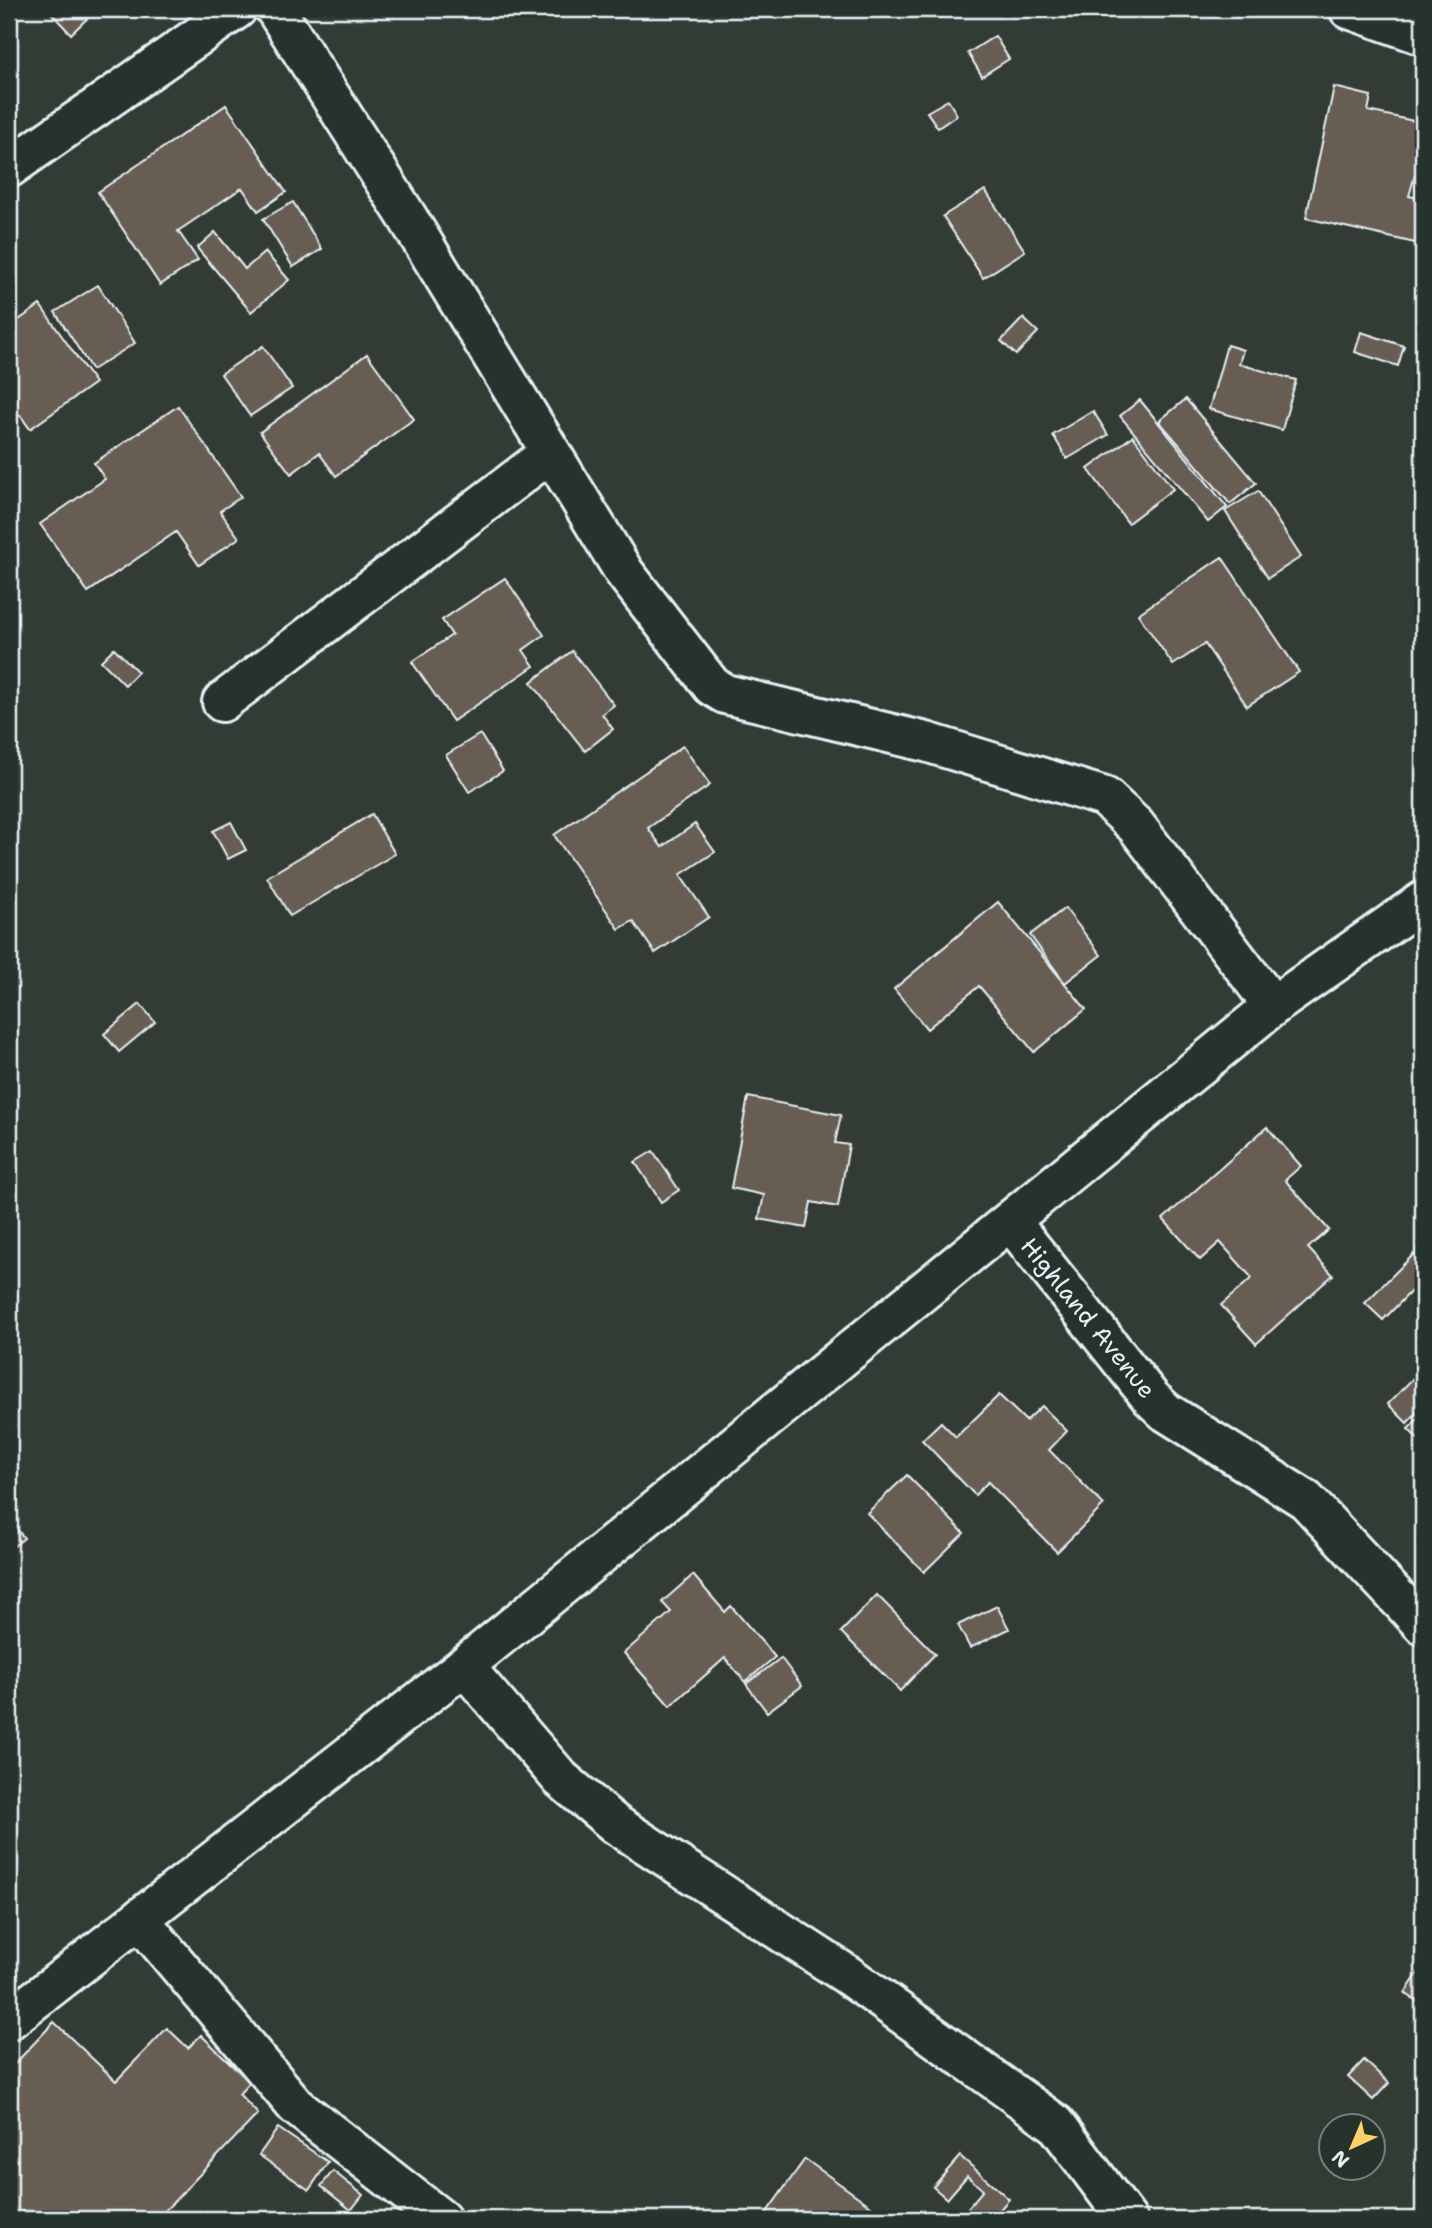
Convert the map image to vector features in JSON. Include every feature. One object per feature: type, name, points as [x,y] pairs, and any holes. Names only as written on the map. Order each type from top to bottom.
[{"type":"street","points":[[9,168],[237,9]]},
{"type":"street","points":[[275,9],[406,215],[624,572],[712,687],[725,694],[926,742],[1105,797],[1136,826],[1273,1006]]},
{"type":"street","points":[[1349,9],[1423,34]]},
{"type":"street","points":[[222,702],[550,453]]},
{"type":"street","points":[[9,2020],[464,1666],[1012,1222],[1273,1006],[1423,901]]},
{"type":"street","name":"Highland Avenue","points":[[1012,1222],[1151,1398],[1166,1412],[1306,1500],[1423,1625]]},
{"type":"street","points":[[464,1666],[561,1779],[615,1824],[846,1974],[1056,2124],[1127,2219]]},
{"type":"street","points":[[139,1919],[296,2106],[441,2219]]},
{"type":"building","points":[[47,9],[97,9],[71,34]]},
{"type":"building","points":[[995,36],[1009,59],[982,76],[968,53]]},
{"type":"building","points":[[1334,87],[1371,96],[1368,111],[1423,123],[1423,147],[1409,196],[1423,199],[1415,243],[1306,218]]},
{"type":"building","points":[[948,100],[957,115],[938,128],[927,112]]},
{"type":"building","points":[[226,105],[286,192],[258,211],[242,188],[178,231],[198,260],[160,285],[98,192]]},
{"type":"building","points":[[985,190],[1025,251],[983,278],[943,216]]},
{"type":"building","points":[[293,202],[322,249],[293,267],[263,219]]},
{"type":"building","points":[[215,232],[245,269],[265,252],[289,280],[251,312],[197,248]]},
{"type":"building","points":[[98,285],[135,343],[92,370],[55,312]]},
{"type":"building","points":[[40,305],[95,383],[30,429],[20,415],[9,423],[9,327]]},
{"type":"building","points":[[1023,318],[1038,332],[1016,355],[1001,341]]},
{"type":"building","points":[[1361,332],[1404,346],[1398,366],[1355,352]]},
{"type":"building","points":[[1227,345],[1243,350],[1239,364],[1296,380],[1282,430],[1209,409]]},
{"type":"building","points":[[263,346],[292,388],[250,416],[221,374]]},
{"type":"building","points":[[367,354],[414,419],[336,476],[319,453],[291,474],[260,432]]},
{"type":"building","points":[[1186,399],[1256,483],[1230,504],[1159,421]]},
{"type":"building","points":[[1140,400],[1227,507],[1208,522],[1120,416]]},
{"type":"building","points":[[178,406],[241,497],[220,511],[239,538],[199,565],[176,532],[88,592],[40,524],[105,479],[94,463]]},
{"type":"building","points":[[1093,411],[1108,435],[1067,459],[1053,435]]},
{"type":"building","points":[[1133,436],[1173,489],[1128,523],[1088,469]]},
{"type":"building","points":[[1258,491],[1301,557],[1268,578],[1225,511]]},
{"type":"building","points":[[1222,557],[1299,672],[1247,706],[1205,644],[1173,665],[1138,614]]},
{"type":"building","points":[[505,578],[544,635],[523,650],[534,666],[453,721],[412,662],[452,635],[442,620]]},
{"type":"building","points":[[114,648],[138,672],[125,685],[101,661]]},
{"type":"building","points":[[572,651],[614,705],[602,714],[613,729],[585,751],[531,682]]},
{"type":"building","points":[[480,734],[503,771],[469,792],[446,755]]},
{"type":"building","points":[[683,746],[710,785],[648,828],[662,847],[695,824],[715,852],[680,875],[709,917],[655,953],[633,921],[619,929],[554,835]]},
{"type":"building","points":[[372,814],[395,854],[290,916],[267,877]]},
{"type":"building","points":[[231,822],[246,850],[228,859],[213,831]]},
{"type":"building","points":[[998,902],[1086,1009],[1034,1052],[979,986],[927,1029],[894,989]]},
{"type":"building","points":[[1065,908],[1101,955],[1065,983],[1030,935]]},
{"type":"building","points":[[140,1004],[155,1022],[119,1052],[104,1034]]},
{"type":"building","points":[[748,1097],[841,1115],[835,1143],[849,1145],[838,1207],[811,1202],[806,1228],[759,1219],[764,1195],[731,1188]]},
{"type":"building","points":[[1267,1127],[1301,1166],[1285,1180],[1329,1230],[1308,1248],[1333,1275],[1256,1344],[1221,1305],[1252,1278],[1220,1242],[1200,1260],[1163,1219]]},
{"type":"building","points":[[653,1151],[679,1190],[661,1202],[635,1162]]},
{"type":"building","points":[[1414,1254],[1423,1263],[1423,1279],[1383,1320],[1365,1303]]},
{"type":"building","points":[[1421,1370],[1423,1406],[1407,1423],[1388,1404]]},
{"type":"building","points":[[999,1395],[1026,1421],[1042,1406],[1067,1431],[1049,1450],[1104,1505],[1057,1552],[988,1482],[975,1495],[922,1440],[941,1422],[956,1437]]},
{"type":"building","points":[[1423,1414],[1423,1444],[1408,1429]]},
{"type":"building","points":[[907,1475],[964,1533],[924,1572],[867,1513]]},
{"type":"building","points":[[9,1519],[24,1538],[9,1550]]},
{"type":"building","points":[[693,1575],[725,1612],[731,1606],[775,1657],[745,1682],[725,1658],[670,1706],[624,1653],[671,1612],[662,1602]]},
{"type":"building","points":[[877,1595],[935,1654],[900,1691],[841,1632]]},
{"type":"building","points":[[997,1606],[1009,1629],[970,1648],[958,1625]]},
{"type":"building","points":[[781,1658],[802,1686],[767,1712],[746,1684]]},
{"type":"building","points":[[1423,1966],[1423,2004],[1422,2005],[1405,1993]]},
{"type":"building","points":[[54,2022],[116,2081],[167,2028],[188,2048],[201,2035],[250,2082],[239,2094],[258,2114],[157,2219],[9,2219],[9,2070]]},
{"type":"building","points":[[1364,2060],[1389,2083],[1373,2100],[1348,2077]]},
{"type":"building","points":[[278,2128],[328,2162],[309,2190],[259,2155]]},
{"type":"building","points":[[960,2156],[1009,2199],[992,2219],[977,2219],[966,2210],[983,2190],[967,2176],[947,2199],[933,2187]]},
{"type":"building","points":[[805,2159],[889,2219],[762,2219]]},
{"type":"building","points":[[333,2171],[363,2195],[351,2210],[321,2186]]}]
